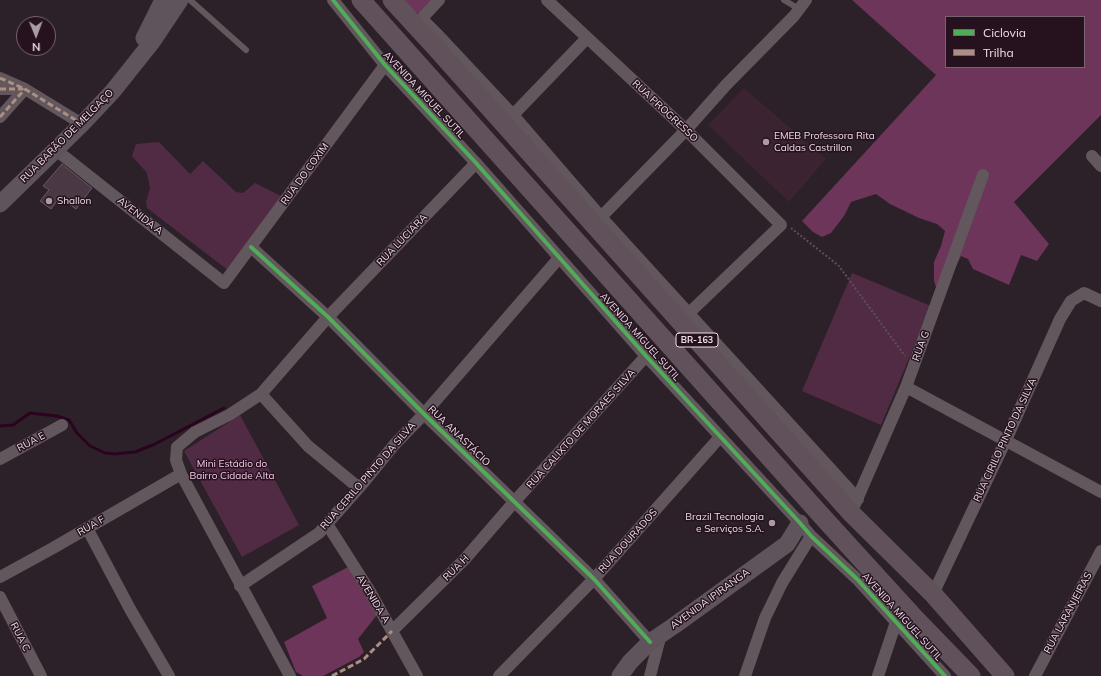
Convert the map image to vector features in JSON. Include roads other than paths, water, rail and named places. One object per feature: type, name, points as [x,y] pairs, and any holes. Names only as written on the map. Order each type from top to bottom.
[{"type":"main road","name":"AVENIDA MIGUEL SUTIL","points":[[361,0],[815,508],[911,614],[971,676]]},
{"type":"main road","name":"BR-163","points":[[392,0],[417,23],[437,49],[854,506],[1005,676]]},
{"type":"street","name":"RUA BARÃO DE MELGAÇO","points":[[132,67],[144,38],[163,0]]},
{"type":"street","name":"RUA BARÃO DE MELGAÇO","points":[[0,204],[82,124],[113,91],[152,42],[180,0]]},
{"type":"street","name":"AVENIDA MIGUEL SUTIL","points":[[333,0],[385,65],[476,163],[646,356],[811,536],[857,579],[945,676]]},
{"type":"street","points":[[417,23],[439,0]]},
{"type":"street","name":"RUA PROGRESSO","points":[[547,0],[686,130],[781,225],[688,314]]},
{"type":"street","points":[[601,217],[686,130],[726,84],[794,16],[803,4]]},
{"type":"street","points":[[417,23],[426,23],[513,115],[854,506]]},
{"type":"street","points":[[513,115],[587,38]]},
{"type":"street","name":"RUA DO COXIM","points":[[224,283],[385,65]]},
{"type":"street","points":[[0,78],[25,89],[82,124]]},
{"type":"street","points":[[0,89],[25,89]]},
{"type":"street","points":[[1,115],[25,89]]},
{"type":"street","name":"AVENIDA A","points":[[56,150],[224,283]]},
{"type":"street","points":[[1092,156],[1101,166]]},
{"type":"street","name":"RUA LUCIARA","points":[[181,474],[176,460],[177,447],[195,432],[229,415],[260,394],[328,316],[476,163]]},
{"type":"street","name":"RUA G","points":[[854,506],[906,387],[983,175]]},
{"type":"street","name":"RUA ANASTÁCIO","points":[[251,247],[328,316],[424,414],[656,638]]},
{"type":"street","name":"RUA CERILO PINTO DA SILVA","points":[[240,586],[318,533],[327,524],[359,488],[394,444],[424,414],[559,258]]},
{"type":"street","name":"RUA CIRILO PINTO DA SILVA","points":[[933,594],[1006,440],[1060,319],[1071,301],[1084,293],[1101,301]]},
{"type":"street","name":"RUA CALIXTO DE MORAES SILVA","points":[[515,502],[646,356]]},
{"type":"street","points":[[906,387],[1101,492]]},
{"type":"street","points":[[260,394],[308,446],[359,488]]},
{"type":"street","name":"RUA E","points":[[0,459],[62,425]]},
{"type":"street","name":"RUA DOURADOS","points":[[499,676],[594,579],[720,437]]},
{"type":"street","points":[[181,474],[240,586],[290,676]]},
{"type":"street","name":"RUA F","points":[[0,577],[181,474]]},
{"type":"street","name":"RUA H","points":[[392,631],[464,560],[515,502]]},
{"type":"street","name":"AVENIDA IPIRANGA","points":[[620,676],[630,662],[656,638],[787,544],[800,523]]},
{"type":"street","name":"AVENIDA A","points":[[327,524],[369,590],[417,676]]},
{"type":"street","points":[[87,528],[130,609],[169,676]]},
{"type":"street","points":[[745,676],[765,618],[782,583],[811,536]]},
{"type":"street","name":"RUA LARANJEIRAS","points":[[1035,676],[1101,551]]},
{"type":"street","name":"RUA C","points":[[0,597],[41,676]]},
{"type":"street","points":[[878,676],[896,622]]},
{"type":"street","points":[[650,676],[656,638]]},
{"type":"lane","points":[[190,0],[246,50]]},
{"type":"lane","points":[[784,0],[803,4]]},
{"type":"waterway","points":[[0,426],[13,425],[30,413],[57,416],[69,420],[77,433],[90,446],[105,453],[115,454],[135,452],[155,444],[224,408]]},
{"type":"place","name":"EMEB Professora Rita Caldas Castrillon","points":[[766,142]]},
{"type":"place","name":"Shallon","points":[[49,201]]},
{"type":"place","name":"Brazil Tecnologia e Serviços S.A.","points":[[772,523]]},
{"type":"park label","name":"Mini Estádio do Bairro Cidade Alta","points":[[232,470]]}]
